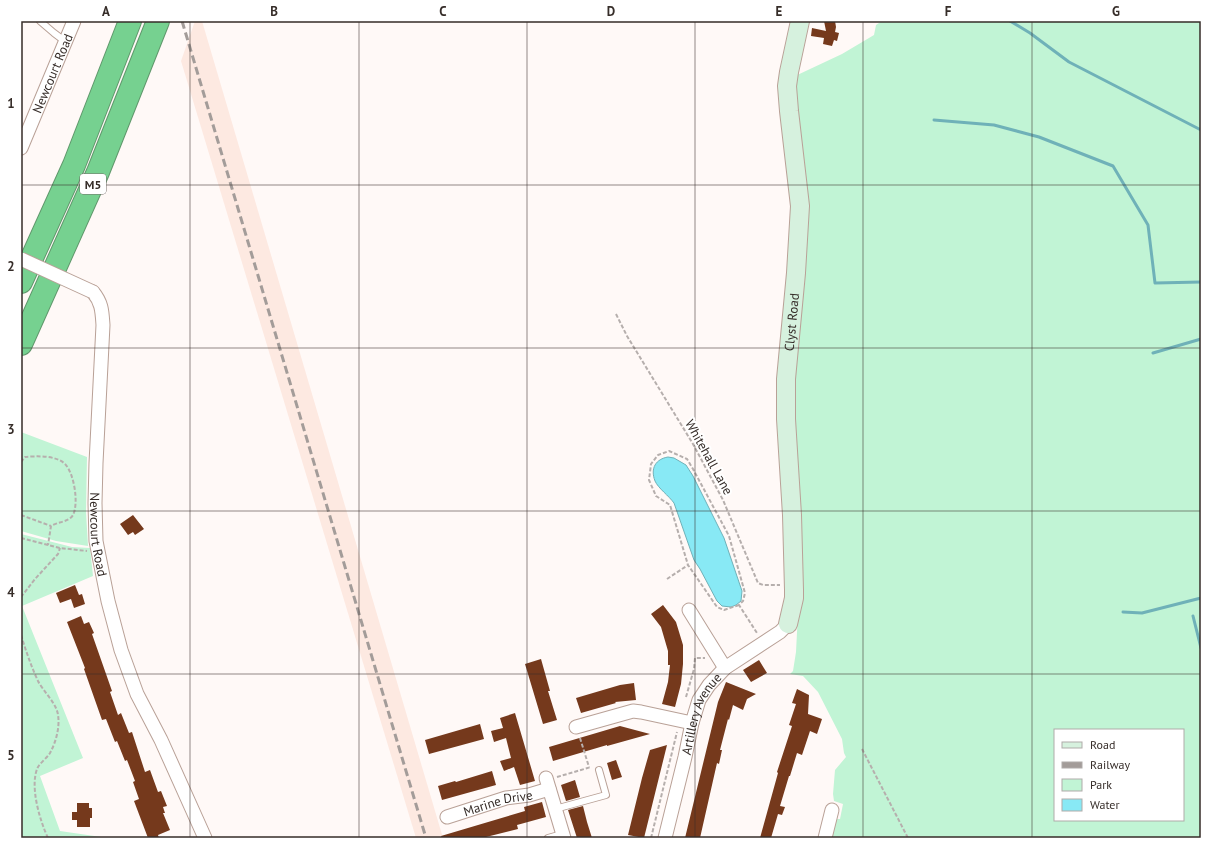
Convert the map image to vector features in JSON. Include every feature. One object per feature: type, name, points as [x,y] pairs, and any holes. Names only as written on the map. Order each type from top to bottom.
[{"type":"highway","name":"M5","points":[[21,282],[74,165],[130,21]]},
{"type":"highway","name":"M5","points":[[21,344],[98,172],[158,21]]},
{"type":"street","name":"Newcourt Road","points":[[21,148],[74,21]]},
{"type":"street","name":"Clyst Road","points":[[788,624],[794,598],[794,584],[792,515],[786,425],[786,379],[796,273],[800,206],[787,86],[800,21]]},
{"type":"street","name":"Newcourt Road","points":[[21,259],[93,292],[99,298],[102,306],[103,325],[96,463],[94,544],[121,650],[137,694],[161,740],[205,838]]},
{"type":"street","points":[[689,610],[724,668]]},
{"type":"street","name":"Artillery Avenue","points":[[665,838],[692,723],[699,700],[709,685],[724,668],[780,632],[788,624]]},
{"type":"street","points":[[576,727],[632,711],[692,723]]},
{"type":"street","name":"Marine Drive","points":[[448,816],[506,798],[529,795],[547,782],[563,836]]},
{"type":"street","points":[[824,838],[832,810]]},
{"type":"lane","points":[[40,21],[54,34],[66,42]]},
{"type":"lane","points":[[555,810],[606,795],[599,770]]},
{"type":"lane","points":[[548,838],[563,836]]},
{"type":"path","name":"Whitehall Lane","points":[[616,314],[627,336],[693,444],[723,500],[758,583],[771,586],[794,584]]},
{"type":"path","points":[[669,451],[687,459],[729,536],[745,593],[743,601],[739,605],[724,610],[717,607],[688,565],[670,505],[656,496],[649,480],[651,464],[658,455],[669,451]]},
{"type":"path","points":[[21,462],[25,457],[42,456],[57,460],[64,463],[72,476],[76,492],[72,516],[51,526],[48,545]]},
{"type":"path","points":[[21,514],[51,526]]},
{"type":"path","points":[[21,538],[60,548],[86,551],[94,544]]},
{"type":"path","points":[[21,597],[58,554],[60,548]]},
{"type":"path","points":[[668,579],[688,565]]},
{"type":"path","points":[[739,605],[763,643]]},
{"type":"path","points":[[21,635],[29,660],[39,682],[55,706],[58,714],[57,735],[50,753],[38,767],[35,781],[38,810],[42,826],[48,838]]},
{"type":"path","points":[[576,727],[589,767]]},
{"type":"path","points":[[862,749],[908,838]]},
{"type":"path","points":[[547,782],[597,765],[599,770]]},
{"type":"shaded area","points":[[195,21],[202,21],[443,838],[416,838],[181,61]]},
{"type":"green space","points":[[882,21],[1201,21],[1201,838],[830,838],[835,819],[840,819],[843,804],[834,801],[833,794],[835,770],[846,757],[842,739],[818,692],[803,676],[790,674],[793,671],[796,652],[800,573],[795,393],[796,355],[806,270],[806,200],[793,77],[842,54],[874,35],[876,25]]},
{"type":"green space","points":[[21,432],[87,457],[86,512],[88,546],[56,541],[21,531]]},
{"type":"green space","points":[[21,534],[72,547],[90,548],[93,576],[22,606],[83,758],[40,776],[60,831],[108,838],[21,838]]},
{"type":"water","points":[[668,457],[674,458],[686,465],[724,538],[742,591],[741,601],[736,605],[731,607],[722,606],[717,601],[694,560],[674,503],[655,481],[653,472],[655,465],[660,460]]},
{"type":"building","points":[[824,21],[835,21],[835,32],[839,33],[837,41],[834,40],[832,46],[823,44],[824,38],[811,36],[812,28],[826,31]]},
{"type":"building","points":[[133,515],[144,529],[135,535],[133,532],[128,535],[120,524]]},
{"type":"building","points":[[75,585],[79,595],[82,594],[85,604],[74,608],[71,599],[60,603],[56,593]]},
{"type":"building","points":[[663,605],[676,622],[683,645],[681,684],[675,707],[662,704],[668,682],[670,665],[668,665],[668,651],[661,627],[651,614]]},
{"type":"building","points":[[81,616],[84,624],[89,622],[94,633],[92,634],[112,691],[110,692],[118,715],[121,713],[129,733],[132,732],[145,772],[150,770],[158,792],[161,791],[167,806],[163,807],[165,813],[163,813],[170,830],[158,835],[159,838],[148,838],[134,801],[139,799],[133,782],[135,781],[127,760],[125,761],[117,741],[115,742],[106,719],[102,720],[84,669],[85,668],[67,622]]},
{"type":"building","points":[[541,659],[550,691],[548,691],[557,720],[543,724],[525,664]]},
{"type":"building","points":[[759,660],[767,673],[751,682],[743,670]]},
{"type":"building","points":[[726,682],[756,694],[747,699],[743,710],[733,705],[720,750],[722,750],[719,764],[717,763],[700,838],[685,838],[718,702]]},
{"type":"building","points":[[634,683],[636,700],[615,702],[616,703],[581,713],[576,698],[620,685]]},
{"type":"building","points":[[797,689],[809,695],[808,714],[822,719],[817,734],[810,731],[802,755],[797,753],[780,806],[785,807],[782,815],[778,814],[771,838],[760,838],[778,773],[777,772],[792,726],[789,725],[796,704],[792,703]]},
{"type":"building","points":[[515,713],[535,781],[520,785],[514,767],[504,771],[500,761],[511,758],[506,738],[494,742],[491,731],[503,728],[500,718]]},
{"type":"building","points":[[480,724],[484,739],[429,754],[425,740]]},
{"type":"building","points":[[620,726],[650,734],[553,761],[549,747]]},
{"type":"building","points":[[667,745],[644,838],[628,835],[650,750]]},
{"type":"building","points":[[616,760],[622,777],[612,780],[607,763]]},
{"type":"building","points":[[492,771],[496,785],[442,800],[438,786]]},
{"type":"building","points":[[575,780],[580,797],[566,801],[561,785]]},
{"type":"building","points":[[542,802],[546,817],[517,825],[518,829],[482,838],[442,838],[441,836],[525,811],[524,807]]},
{"type":"building","points":[[77,803],[89,803],[89,808],[92,808],[90,827],[77,827],[77,820],[72,820],[72,812],[77,812]]},
{"type":"building","points":[[583,806],[592,838],[577,838],[568,810]]},
{"type":"waterway","points":[[1010,21],[1030,33],[1069,62],[1201,130]]},
{"type":"waterway","points":[[934,120],[994,125],[1039,137],[1113,166],[1148,225],[1155,283],[1201,282]]},
{"type":"waterway","points":[[1153,353],[1201,339]]},
{"type":"waterway","points":[[1123,612],[1142,613],[1201,598]]},
{"type":"waterway","points":[[1193,616],[1201,648]]},
{"type":"railway","points":[[182,21],[426,838]]}]
